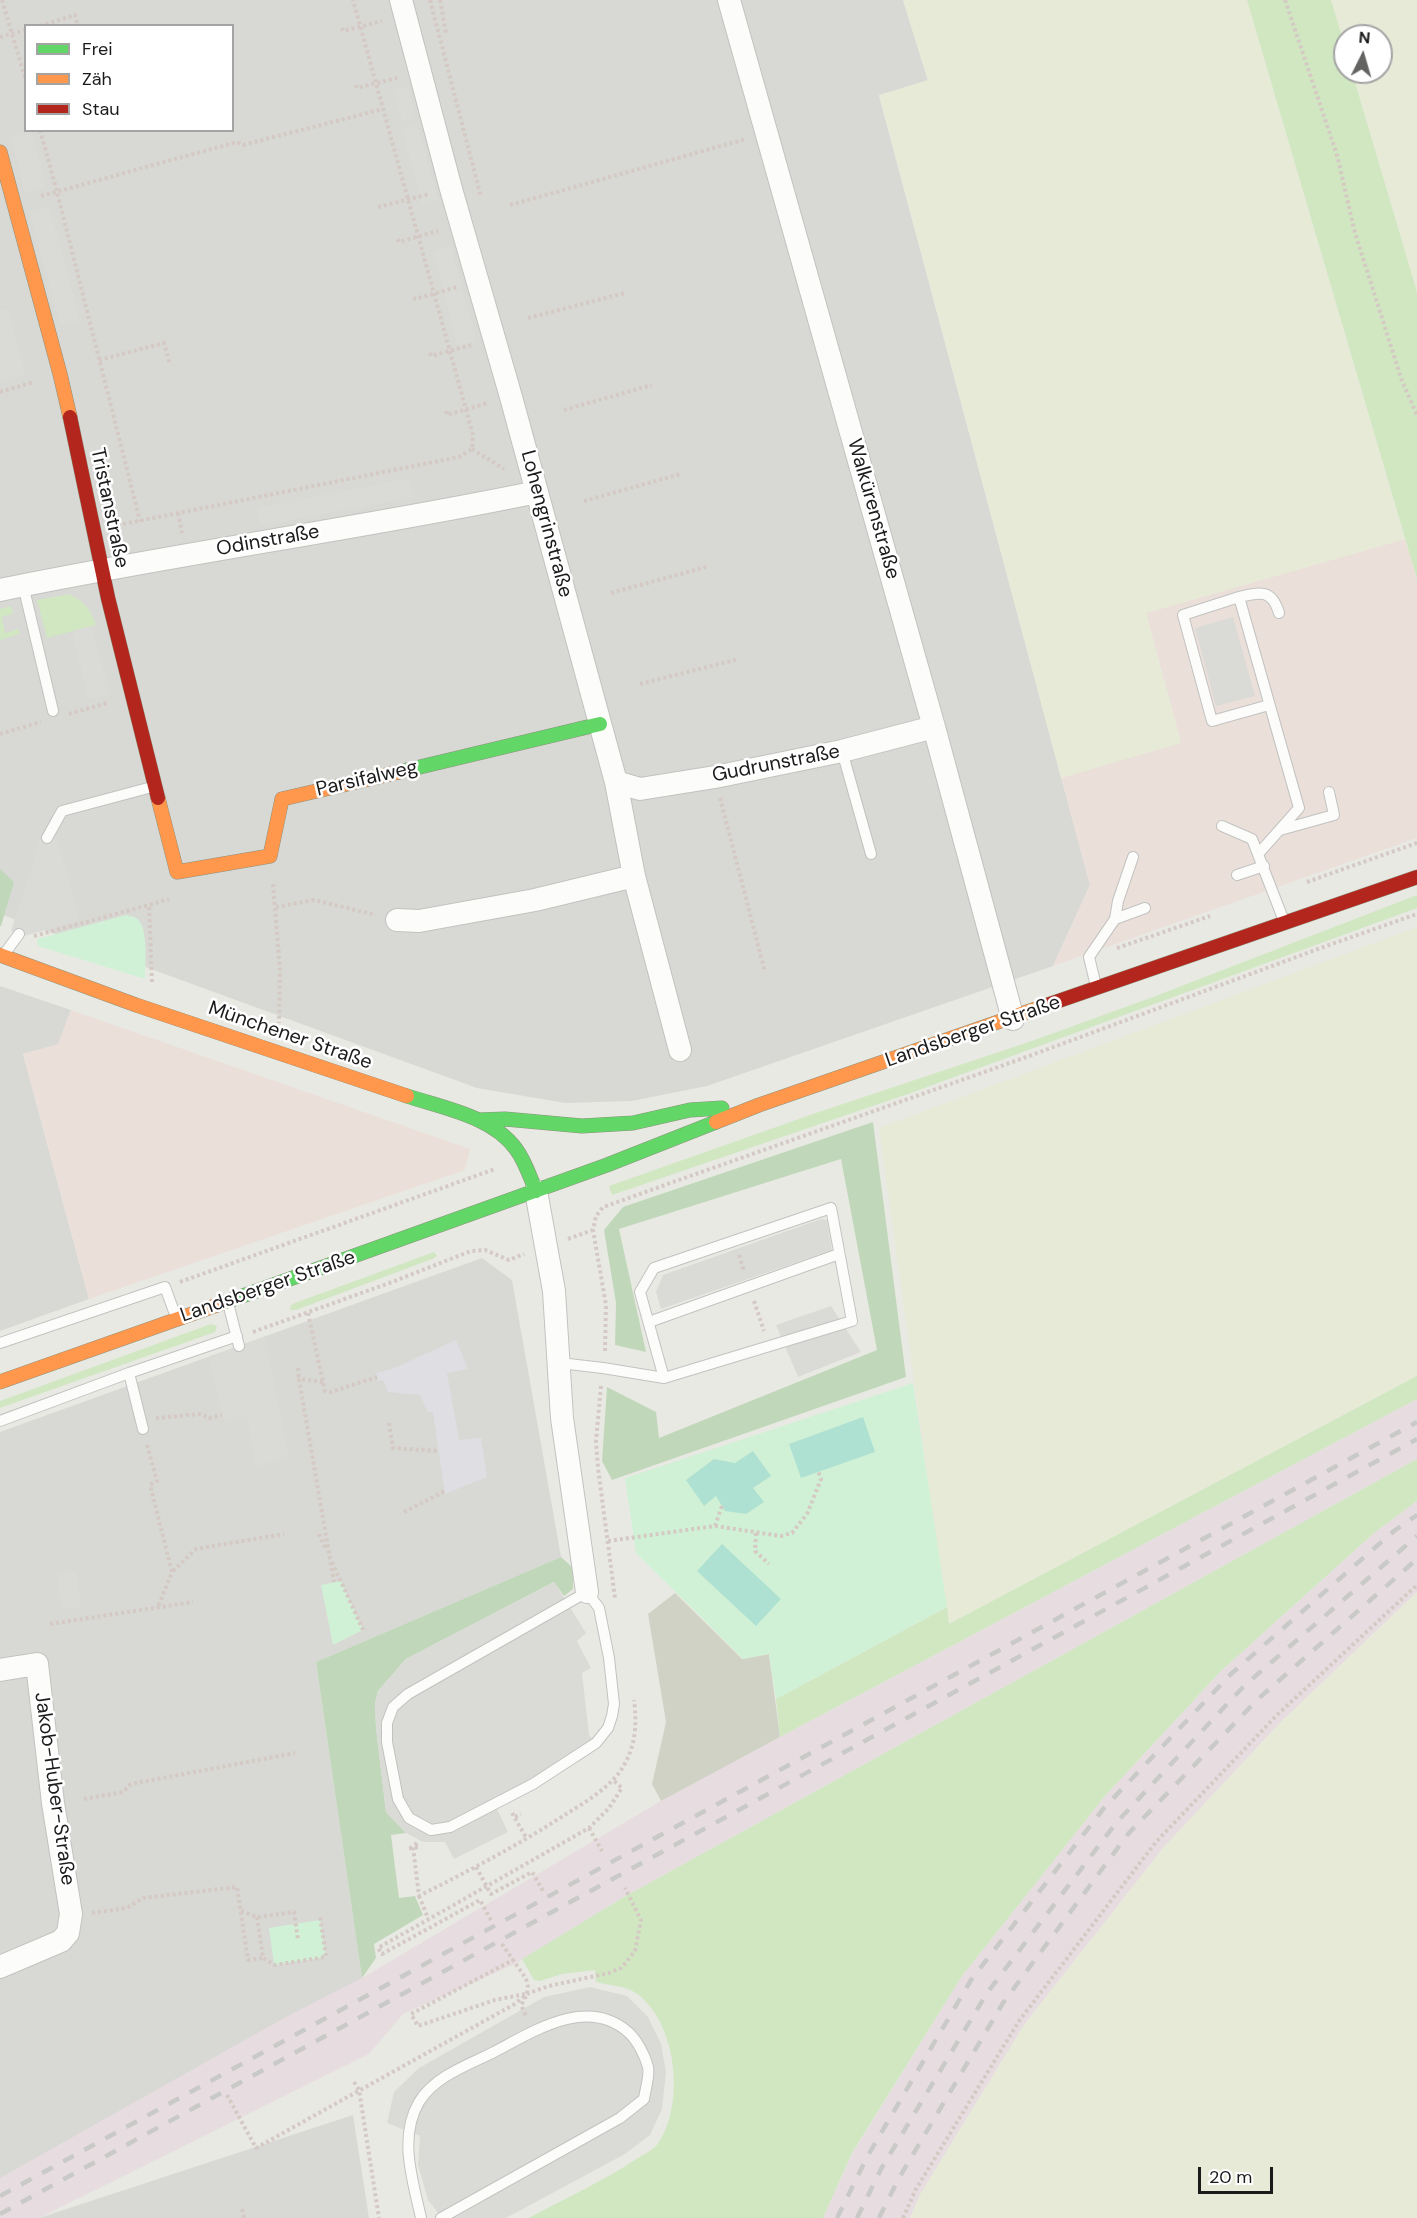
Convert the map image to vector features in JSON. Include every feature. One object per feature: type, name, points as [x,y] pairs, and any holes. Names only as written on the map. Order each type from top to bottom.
[{"type":"street","name":"Walkürenstraße","points":[[729,0],[934,728],[1013,1019]]},
{"type":"street","name":"Lohengrinstraße","points":[[403,8],[422,72],[451,189],[512,396],[616,782],[634,876],[680,1050]]},
{"type":"street","name":"Tristanstraße","points":[[0,152],[60,374],[129,685],[177,872]]},
{"type":"street","name":"Odinstraße","points":[[0,590],[102,569],[454,509],[537,492]]},
{"type":"street","name":"Parsifalweg","points":[[177,872],[270,856],[282,799],[600,724]]},
{"type":"street","name":"Gudrunstraße","points":[[616,782],[640,789],[715,777],[842,751],[934,728]]},
{"type":"street","points":[[397,920],[428,920],[535,900],[634,876]]},
{"type":"street","name":"Landsberger Straße","points":[[0,1382],[536,1191],[759,1105],[1415,878]]},
{"type":"street","name":"Münchener Straße","points":[[4,952],[149,1009],[478,1120],[499,1131],[518,1149],[536,1191]]},
{"type":"street","points":[[478,1120],[505,1119],[589,1126],[633,1123],[690,1110],[759,1105]]},
{"type":"street","points":[[536,1191],[554,1291],[562,1418],[587,1592]]},
{"type":"street","name":"Jakob-Huber-Straße","points":[[0,1670],[37,1664],[53,1803],[71,1914],[68,1933],[61,1941],[0,1967]]},
{"type":"lane","points":[[23,585],[53,711]]},
{"type":"lane","points":[[1269,705],[1212,721],[1183,615],[1257,593],[1268,595],[1276,601],[1279,613]]},
{"type":"lane","points":[[1239,597],[1299,808],[1259,853]]},
{"type":"lane","points":[[842,751],[871,854]]},
{"type":"lane","points":[[47,838],[62,811],[155,786]]},
{"type":"lane","points":[[1280,830],[1334,815],[1329,792]]},
{"type":"lane","points":[[1222,826],[1252,838],[1285,924]]},
{"type":"lane","points":[[1097,989],[1089,957],[1115,919],[1118,901],[1133,857]]},
{"type":"lane","points":[[1237,875],[1264,866]]},
{"type":"lane","points":[[1115,919],[1145,908]]},
{"type":"lane","points":[[4,952],[19,934]]},
{"type":"lane","points":[[560,1363],[664,1378],[852,1320],[831,1208],[654,1268],[640,1292],[664,1378]]},
{"type":"lane","points":[[649,1322],[839,1254]]},
{"type":"lane","points":[[165,1287],[176,1318]]},
{"type":"lane","name":"Landsberger Straße","points":[[0,1343],[165,1287]]},
{"type":"lane","points":[[228,1301],[238,1341]]},
{"type":"lane","name":"Landsberger Straße","points":[[0,1421],[129,1373],[238,1341]]},
{"type":"lane","points":[[129,1373],[142,1425]]},
{"type":"lane","points":[[587,1592],[599,1608],[609,1658],[614,1704],[608,1728],[596,1743],[533,1784],[505,1799],[450,1827],[431,1830],[409,1818],[398,1799],[387,1742],[387,1723],[393,1707],[408,1694],[587,1592]]},
{"type":"lane","points":[[421,2218],[408,2156],[412,2122],[420,2102],[441,2079],[552,2022],[561,2020],[590,2015],[616,2022],[635,2038],[649,2068],[644,2098],[620,2118],[441,2218]]},
{"type":"path","points":[[2,0],[24,74]]},
{"type":"path","points":[[353,0],[473,435],[472,449]]},
{"type":"path","points":[[440,0],[446,34]]},
{"type":"path","points":[[1285,0],[1334,145],[1355,233],[1402,381],[1417,415]]},
{"type":"path","points":[[342,28],[343,31],[360,27],[403,8]]},
{"type":"path","points":[[46,24],[75,15],[77,24]]},
{"type":"path","points":[[0,37],[24,30]]},
{"type":"path","points":[[356,85],[357,88],[422,72]]},
{"type":"path","points":[[14,203],[237,142],[243,145],[383,109]]},
{"type":"path","points":[[41,132],[140,521]]},
{"type":"path","points":[[510,206],[768,133]]},
{"type":"path","points":[[378,207],[451,189]]},
{"type":"path","points":[[398,239],[399,242],[461,224]]},
{"type":"path","points":[[414,297],[415,299],[478,281]]},
{"type":"path","points":[[528,318],[625,293]]},
{"type":"path","points":[[430,353],[431,356],[495,338]]},
{"type":"path","points":[[99,360],[164,343],[170,365]]},
{"type":"path","points":[[0,392],[60,374]]},
{"type":"path","points":[[564,410],[652,385]]},
{"type":"path","points":[[446,411],[447,414],[512,396]]},
{"type":"path","points":[[95,530],[459,458],[472,449]]},
{"type":"path","points":[[472,449],[503,468],[509,477]]},
{"type":"path","points":[[584,501],[681,474]]},
{"type":"path","points":[[611,593],[706,567]]},
{"type":"path","points":[[640,684],[739,659]]},
{"type":"path","points":[[715,777],[765,972]]},
{"type":"path","points":[[4,952],[32,937],[173,897],[177,872]]},
{"type":"path","points":[[278,1054],[280,970],[276,907],[314,900],[397,920]]},
{"type":"path","points":[[149,905],[153,993],[149,1009]]},
{"type":"path","points":[[616,1605],[597,1468],[596,1441],[606,1305],[593,1230],[596,1216],[603,1207],[1032,1055],[1417,914]]},
{"type":"path","points":[[165,1287],[448,1186]]},
{"type":"path","points":[[238,1341],[471,1251]]},
{"type":"path","points":[[308,1313],[325,1391],[331,1392],[377,1377]]},
{"type":"path","points":[[298,1368],[334,1582]]},
{"type":"path","points":[[299,1379],[323,1382]]},
{"type":"path","points":[[172,1572],[150,1485],[157,1481],[142,1425],[149,1418],[201,1414],[209,1418],[222,1415]]},
{"type":"path","points":[[389,1423],[393,1448],[439,1451]]},
{"type":"path","points":[[608,1541],[716,1526],[781,1536],[792,1533],[807,1514],[821,1479],[818,1471]]},
{"type":"path","points":[[404,1512],[445,1491]]},
{"type":"path","points":[[716,1526],[722,1506]]},
{"type":"path","points":[[756,1533],[755,1551],[769,1564]]},
{"type":"path","points":[[158,1607],[172,1572],[196,1549],[284,1534]]},
{"type":"path","points":[[319,1534],[363,1630]]},
{"type":"path","points":[[903,2218],[916,2190],[1019,2021],[1156,1842],[1277,1715],[1417,1585]]},
{"type":"path","points":[[50,1624],[193,1602]]},
{"type":"path","points":[[419,1896],[527,1839],[578,1807],[613,1780],[623,1767],[634,1743],[633,1691]]},
{"type":"path","name":"Jakob-Huber-Straße","points":[[84,1799],[123,1792],[130,1784],[295,1753]]},
{"type":"path","points":[[491,1920],[480,1900],[382,1954],[378,1948],[589,1828],[609,1808],[622,1788],[613,1780]]},
{"type":"path","points":[[505,1799],[527,1839]]},
{"type":"path","points":[[515,1817],[521,1814]]},
{"type":"path","points":[[589,1828],[602,1851]]},
{"type":"path","points":[[411,1848],[431,1830]]},
{"type":"path","points":[[411,1848],[421,1847]]},
{"type":"path","points":[[411,1848],[419,1896],[428,1918]]},
{"type":"path","points":[[476,1867],[491,1894],[532,1872],[543,1891]]},
{"type":"path","name":"Jakob-Huber-Straße","points":[[71,1914],[127,1908],[143,1898],[237,1887],[248,1960],[263,1958]]},
{"type":"path","points":[[513,1959],[411,2014],[418,2026],[495,2000],[529,1994],[549,1986],[609,1973],[621,1968],[635,1951],[640,1920],[625,1888]]},
{"type":"path","points":[[241,1911],[257,1917],[294,1912],[298,1940]]},
{"type":"path","points":[[257,1917],[263,1958],[274,1965],[326,1957],[320,1916]]},
{"type":"path","points":[[502,1944],[528,1985],[529,1994]]},
{"type":"path","points":[[227,2095],[258,2150],[529,1994]]},
{"type":"path","points":[[354,2082],[359,2090],[379,2218]]},
{"type":"path","points":[[242,2209],[244,2218]]},
{"type":"shaded area","points":[[0,0],[903,0],[928,81],[879,96],[1090,885],[1053,966],[707,1086],[632,1101],[565,1103],[477,1088],[0,914]]},
{"type":"shaded area","points":[[408,87],[416,118],[402,121],[394,90]]},
{"type":"shaded area","points":[[418,125],[438,200],[422,204],[402,130]]},
{"type":"shaded area","points":[[31,132],[45,188],[25,193],[10,137]]},
{"type":"shaded area","points":[[49,206],[80,320],[60,325],[29,211]]},
{"type":"shaded area","points":[[451,246],[476,342],[458,346],[433,251]]},
{"type":"shaded area","points":[[8,309],[26,374],[0,382],[0,311]]},
{"type":"shaded area","points":[[410,478],[414,497],[260,526],[257,508]]},
{"type":"shaded area","points":[[1405,539],[1417,579],[1417,838],[1053,966],[1090,885],[1061,778],[1181,742],[1146,613]]},
{"type":"shaded area","points":[[1233,617],[1255,696],[1216,706],[1195,628]]},
{"type":"shaded area","points":[[92,626],[110,694],[89,699],[72,631]]},
{"type":"shaded area","points":[[56,835],[80,920],[24,936],[11,931],[40,840]]},
{"type":"shaded area","points":[[0,986],[71,1010],[58,1045],[23,1054],[89,1299],[0,1331]]},
{"type":"shaded area","points":[[71,1010],[470,1149],[465,1170],[89,1299],[23,1054],[58,1044]]},
{"type":"shaded area","points":[[821,1219],[827,1220],[832,1250],[661,1309],[656,1292],[663,1275]]},
{"type":"shaded area","points":[[482,1258],[512,1280],[561,1557],[316,1662],[362,1978],[0,2180],[0,1432]]},
{"type":"shaded area","points":[[831,1306],[861,1352],[798,1377],[776,1325]]},
{"type":"shaded area","points":[[265,1337],[289,1458],[256,1466],[247,1417],[224,1421],[208,1358]]},
{"type":"shaded area","points":[[456,1340],[468,1369],[447,1373],[459,1440],[481,1438],[487,1477],[445,1494],[433,1412],[428,1412],[420,1395],[388,1392],[383,1380],[378,1381],[376,1373],[392,1369]]},
{"type":"shaded area","points":[[1417,1399],[1417,1459],[624,1897],[515,1964],[403,2014],[369,2054],[39,2218],[0,2218],[0,2178],[284,2018],[362,1978],[671,1795]]},
{"type":"shaded area","points":[[1417,1501],[1417,1592],[1281,1722],[1164,1847],[1024,2025],[921,2193],[910,2218],[823,2218],[852,2154],[962,1976],[1105,1796],[1221,1671],[1374,1533]]},
{"type":"shaded area","points":[[76,1571],[81,1607],[62,1609],[57,1574]]},
{"type":"shaded area","points":[[554,1582],[586,1633],[577,1641],[591,1668],[582,1673],[589,1735],[596,1743],[495,1805],[508,1832],[454,1859],[445,1842],[423,1842],[406,1833],[386,1812],[376,1727],[375,1704],[378,1691],[406,1659]]},
{"type":"shaded area","points":[[675,1593],[742,1659],[769,1654],[780,1737],[661,1801],[652,1784],[666,1722],[648,1614]]},
{"type":"shaded area","points":[[590,1987],[627,1996],[648,2017],[661,2044],[666,2072],[662,2109],[650,2135],[625,2154],[506,2218],[442,2218],[428,2200],[418,2165],[420,2136],[387,2123],[394,2092],[419,2068],[544,1997]]},
{"type":"shaded area","points":[[353,2115],[369,2218],[40,2218],[42,2217]]},
{"type":"green space","points":[[903,0],[1247,0],[1405,539],[1146,613],[1181,743],[1061,778],[879,95],[928,80]]},
{"type":"green space","points":[[1247,0],[1331,0],[1338,24],[1333,24],[1333,84],[1356,84],[1417,292],[1417,579]]},
{"type":"green space","points":[[1331,0],[1417,0],[1417,292],[1356,84],[1393,84],[1393,24],[1338,24]]},
{"type":"green space","points":[[69,594],[86,606],[96,625],[47,638],[37,600]]},
{"type":"green space","points":[[11,606],[13,614],[2,617],[5,633],[18,629],[20,634],[0,640],[0,609]]},
{"type":"green space","points":[[0,869],[14,882],[1,926],[0,926]]},
{"type":"green space","points":[[1417,895],[1417,908],[908,1094],[612,1195],[609,1186],[813,1114],[1029,1042],[1153,997]]},
{"type":"green space","points":[[126,915],[136,918],[143,929],[145,979],[38,946],[37,939]]},
{"type":"green space","points":[[1417,927],[1417,1376],[948,1625],[879,1128]]},
{"type":"green space","points":[[873,1122],[906,1377],[612,1480],[602,1461],[607,1387],[656,1412],[659,1438],[877,1350],[841,1159],[619,1229],[646,1352],[615,1345],[616,1303],[604,1230],[623,1207]]},
{"type":"green space","points":[[434,1252],[437,1256],[432,1259],[296,1310],[290,1310],[291,1305],[295,1303]]},
{"type":"green space","points":[[211,1324],[217,1326],[215,1332],[0,1408],[0,1401]]},
{"type":"green space","points":[[1417,1376],[1417,1399],[780,1737],[776,1699],[947,1607],[949,1624]]},
{"type":"green space","points":[[913,1383],[947,1607],[776,1699],[769,1654],[743,1659],[636,1553],[625,1478]]},
{"type":"green space","points":[[863,1417],[875,1452],[801,1478],[789,1444]]},
{"type":"green space","points":[[753,1451],[771,1476],[753,1488],[764,1502],[746,1514],[725,1511],[716,1496],[704,1506],[686,1480],[714,1459],[735,1463]]},
{"type":"green space","points":[[1417,1459],[1417,1501],[1374,1533],[1221,1671],[1105,1796],[962,1976],[852,2153],[823,2218],[529,2218],[612,2174],[655,2147],[666,2128],[672,2108],[674,2087],[673,2065],[661,2023],[650,2006],[636,1993],[622,1987],[596,1982],[595,1970],[562,1974],[540,1981],[534,1980],[522,1959],[624,1897]]},
{"type":"green space","points":[[722,1544],[781,1599],[756,1626],[697,1571]]},
{"type":"green space","points":[[561,1557],[573,1568],[573,1589],[564,1596],[554,1582],[406,1659],[378,1691],[375,1704],[376,1727],[386,1812],[406,1833],[391,1835],[399,1898],[415,1896],[423,1915],[374,1944],[376,1958],[362,1978],[316,1662]]},
{"type":"green space","points":[[341,1581],[363,1630],[333,1645],[321,1585]]},
{"type":"green space","points":[[1417,1592],[1417,2218],[910,2218],[921,2193],[1024,2025],[1164,1847],[1281,1722]]},
{"type":"green space","points":[[320,1920],[326,1957],[274,1965],[269,1928]]},
{"type":"railway","points":[[0,2196],[1417,1422]]},
{"type":"railway","points":[[0,2214],[1417,1439]]},
{"type":"railway","points":[[837,2218],[867,2157],[971,1980],[1104,1808],[1231,1674],[1394,1531],[1417,1515]]},
{"type":"railway","points":[[857,2218],[881,2169],[987,1993],[1116,1823],[1244,1686],[1417,1536]]},
{"type":"railway","points":[[879,2218],[899,2178],[1003,2003],[1128,1834],[1258,1699],[1417,1559]]},
{"type":"traffic: fast","points":[[399,772],[600,724]]},
{"type":"traffic: fast","points":[[407,1096],[451,1109],[494,1128],[516,1149],[536,1191]]},
{"type":"traffic: fast","points":[[478,1120],[505,1119],[582,1126],[633,1123],[690,1110],[722,1108]]},
{"type":"traffic: fast","points":[[223,1303],[607,1165],[716,1122]]},
{"type":"traffic: slow","points":[[0,152],[70,417]]},
{"type":"traffic: slow","points":[[158,798],[177,872],[270,856],[282,799],[399,772]]},
{"type":"traffic: slow","points":[[0,955],[136,1005],[407,1096]]},
{"type":"traffic: slow","points":[[716,1122],[1044,1006]]},
{"type":"traffic: slow","points":[[0,1382],[223,1303]]},
{"type":"traffic: jam","points":[[70,417],[108,598],[158,798]]},
{"type":"traffic: jam","points":[[1044,1006],[1417,877]]}]
